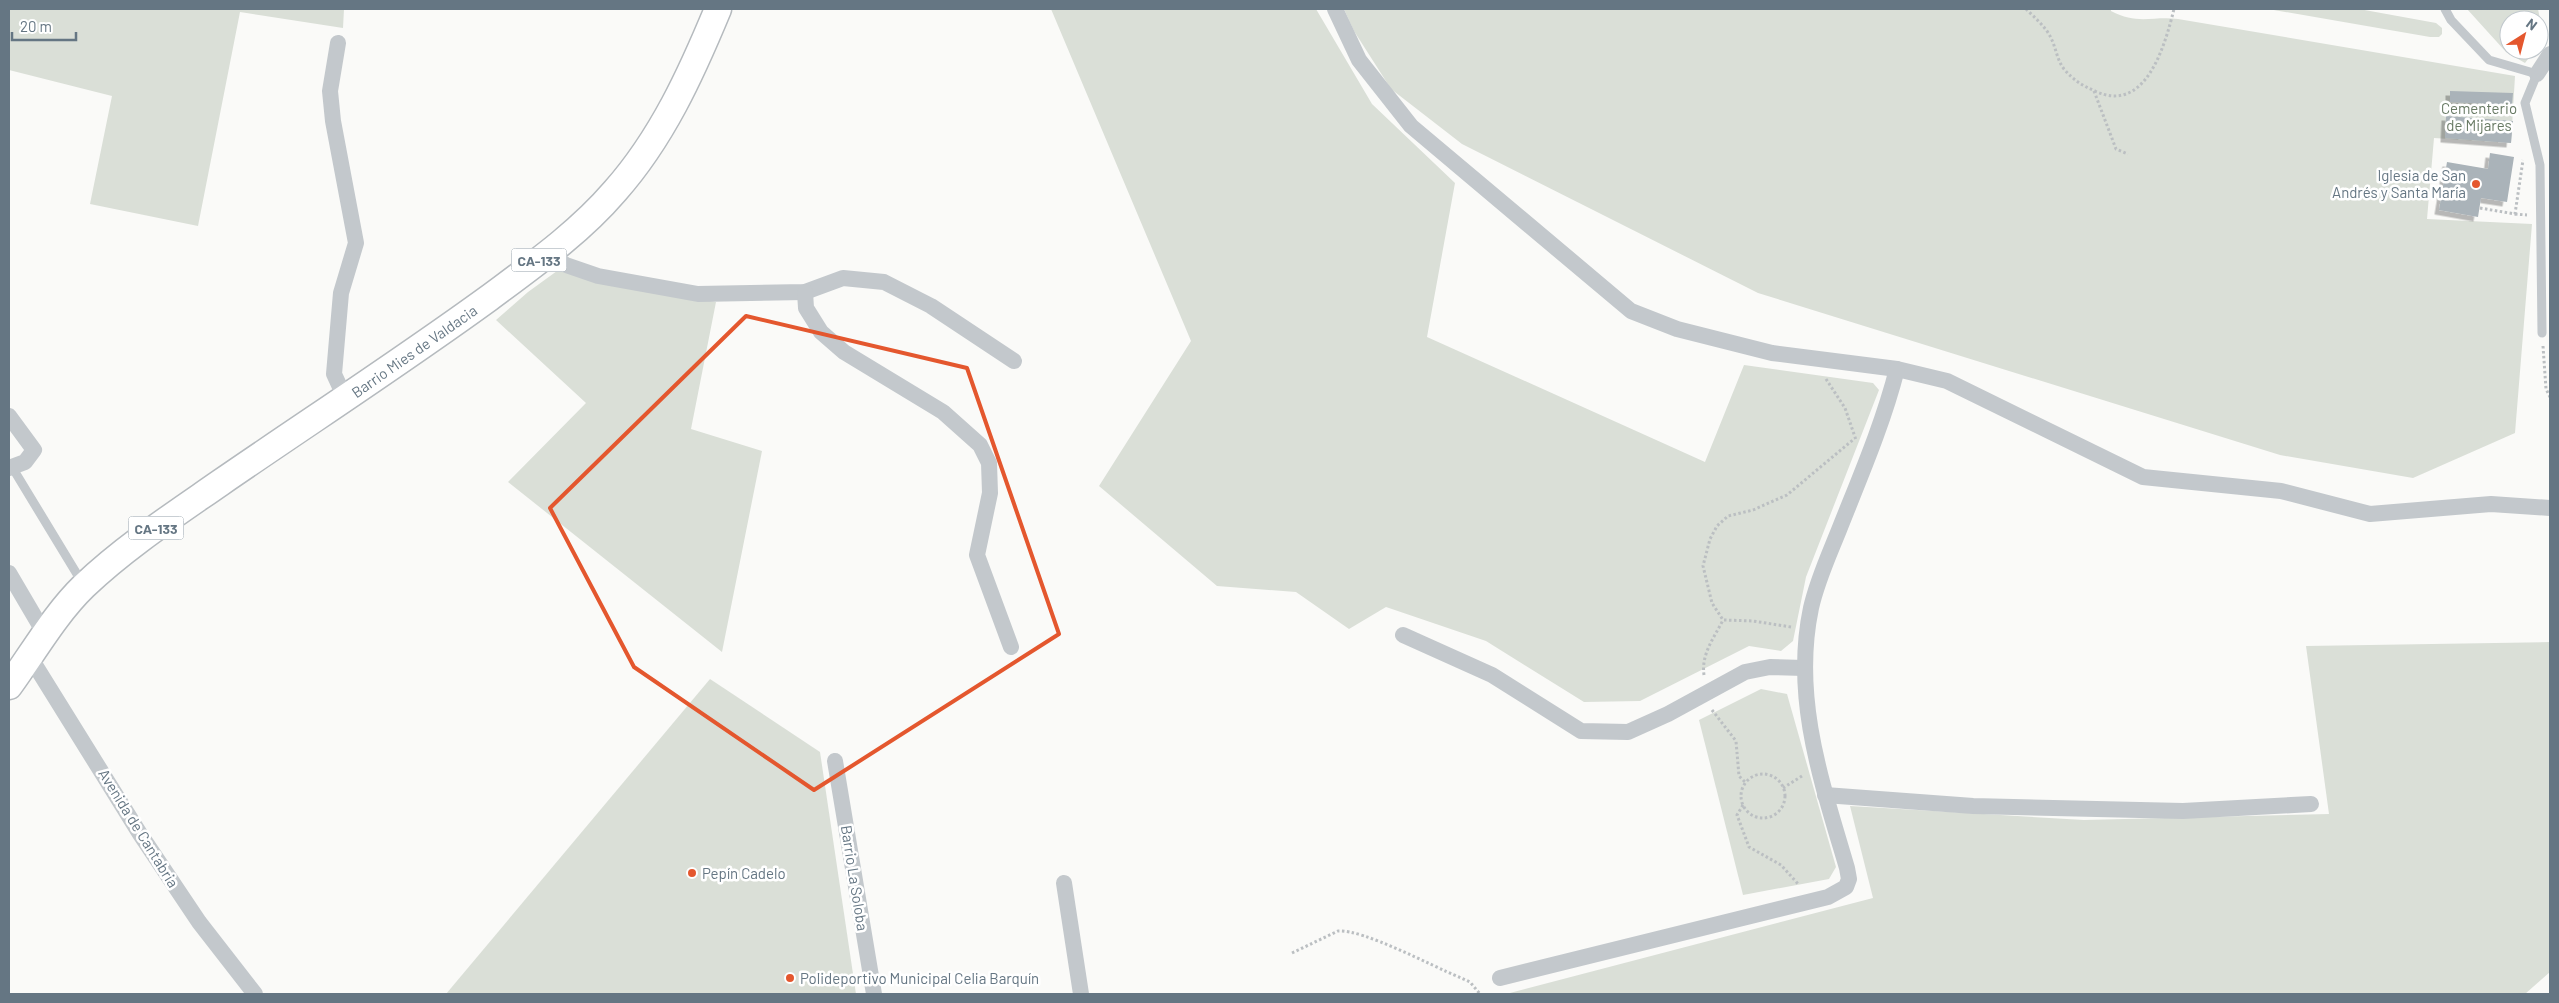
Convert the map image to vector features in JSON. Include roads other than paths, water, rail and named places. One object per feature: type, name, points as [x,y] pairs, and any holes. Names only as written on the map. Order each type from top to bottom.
[{"type":"main road","name":"Barrio Mies de Valdacia","points":[[46,636],[84,586],[155,528],[424,345],[548,254],[615,192],[654,140],[693,70],[718,9]]},
{"type":"main road","name":"CA-133","points":[[9,686],[46,636]]},
{"type":"street","points":[[1334,9],[1359,60],[1411,126],[1631,311],[1677,328],[1772,353],[1897,369],[1947,381],[2143,477],[2281,491],[2370,514],[2491,504],[2550,508]]},
{"type":"street","points":[[338,43],[330,91],[333,121],[356,243],[341,293],[334,374],[345,398]]},
{"type":"street","points":[[2544,72],[2550,54]]},
{"type":"street","points":[[548,254],[566,266],[598,276],[698,294],[805,292],[842,278],[884,282],[931,306],[1014,361]]},
{"type":"street","points":[[805,292],[806,308],[821,332],[844,352],[943,412],[980,445],[989,463],[990,493],[977,555],[1011,647]]},
{"type":"street","points":[[1500,978],[1813,900],[1842,891],[1849,879],[1825,795],[1810,730],[1804,668],[1811,607],[1886,410],[1897,369]]},
{"type":"street","points":[[9,416],[34,450],[25,462],[10,468]]},
{"type":"street","points":[[9,573],[46,636]]},
{"type":"street","points":[[1403,635],[1492,675],[1581,731],[1628,732],[1668,714],[1745,672],[1770,667],[1804,668]]},
{"type":"street","name":"Avenida de Cantabria","points":[[30,657],[140,834],[199,922],[255,994]]},
{"type":"street","name":"Barrio La Soloba","points":[[835,761],[874,994]]},
{"type":"street","points":[[1825,795],[1972,806],[2183,811],[2311,804]]},
{"type":"street","points":[[1064,883],[1081,994]]},
{"type":"lane","points":[[2445,9],[2451,20],[2490,60],[2544,72],[2525,103],[2540,165],[2542,333]]},
{"type":"lane","points":[[10,468],[84,586]]},
{"type":"place","name":"Iglesia de San Andrés y Santa María","points":[[2476,184]]},
{"type":"place","name":"Pepín Cadelo","points":[[692,873]]},
{"type":"place","name":"Polideportivo Municipal Celia Barquín","points":[[790,978]]},
{"type":"park label","name":"Cementerio de Mijares","points":[[2479,116]]}]
